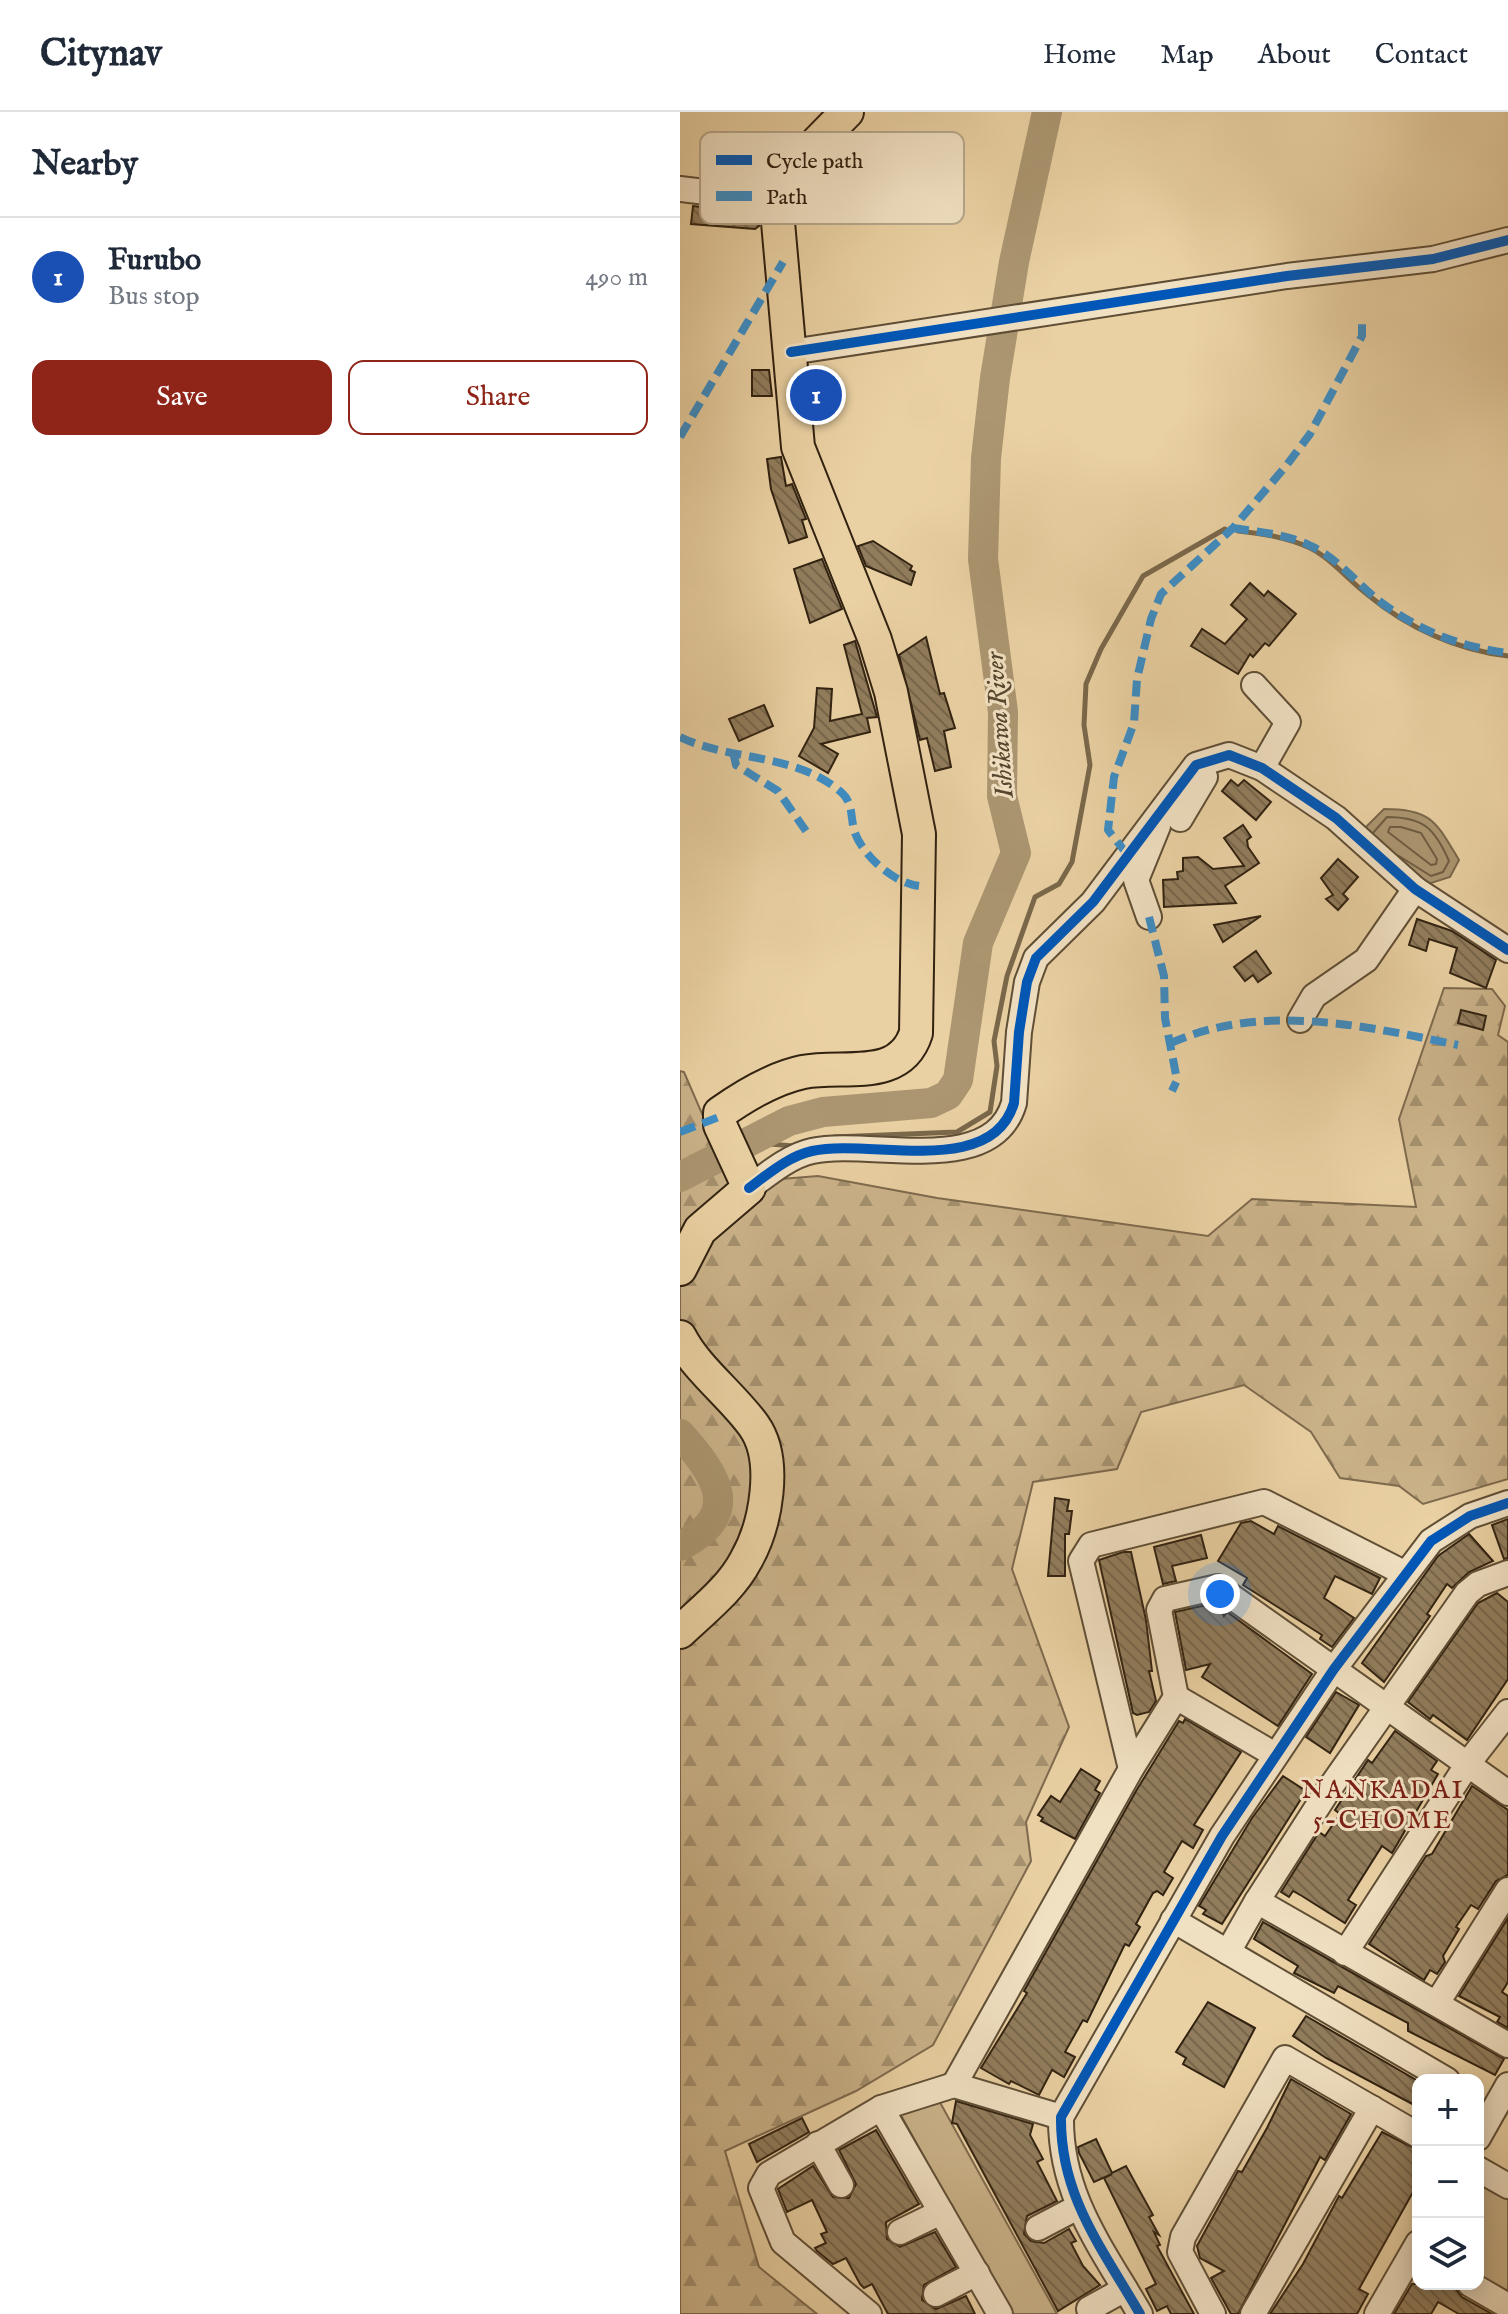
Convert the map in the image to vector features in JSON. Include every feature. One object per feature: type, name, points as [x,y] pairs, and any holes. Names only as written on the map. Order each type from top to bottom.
[{"type":"main road","points":[[826,132],[847,112]]},
{"type":"main road","points":[[680,1269],[700,1230],[747,1185],[720,1125],[720,1113],[779,1080],[803,1072],[877,1067],[897,1062],[911,1049],[918,1012],[919,834],[891,692],[875,640],[798,447],[781,224]]},
{"type":"main road","points":[[680,1337],[756,1429],[767,1454],[759,1527],[747,1560],[725,1589],[680,1632]]},
{"type":"street","points":[[680,189],[700,191]]},
{"type":"street","points":[[791,352],[1480,250],[1508,240]]},
{"type":"street","points":[[1254,685],[1288,722],[1262,768]]},
{"type":"street","points":[[1149,917],[1136,880],[1157,831],[1171,814],[1196,765],[1229,755],[1262,768],[1336,818],[1415,889],[1508,950]]},
{"type":"street","points":[[747,1185],[811,1151],[936,1150],[964,1147],[990,1138],[1011,1112],[1014,1103],[1019,1032],[1027,982],[1036,958],[1077,921],[1171,814]]},
{"type":"street","points":[[1300,1020],[1314,996],[1366,960],[1415,889]]},
{"type":"street","points":[[1131,1769],[1081,1561],[1091,1545],[1264,1502],[1404,1573]]},
{"type":"street","points":[[1140,2314],[1078,2207],[1066,2175],[1061,2117],[1173,1920],[1275,1755],[1334,1669],[1431,1541],[1448,1528],[1508,1503]]},
{"type":"street","points":[[1228,1952],[1257,1901],[1386,1705],[1467,1593],[1478,1584],[1508,1573]]},
{"type":"street","points":[[954,2085],[1131,1769],[1176,1697],[1159,1610],[1165,1599],[1218,1587],[1469,1762],[1508,1793]]},
{"type":"street","points":[[1176,1697],[1275,1755]]},
{"type":"street","points":[[1345,1953],[1469,1762],[1508,1712]]},
{"type":"street","points":[[1437,2003],[1508,1890]]},
{"type":"street","points":[[1257,1901],[1508,2045]]},
{"type":"street","points":[[1173,1920],[1437,2074]]},
{"type":"street","points":[[1213,2314],[1180,2252],[1183,2237],[1285,2058],[1412,2131]]},
{"type":"street","points":[[869,2314],[783,2242],[761,2188],[769,2174],[881,2108],[954,2085],[1061,2117]]},
{"type":"street","points":[[1484,2126],[1508,2085]]},
{"type":"street","points":[[881,2108],[1000,2314]]},
{"type":"street","points":[[1253,2314],[1372,2108]]},
{"type":"street","points":[[818,2144],[841,2185]]},
{"type":"street","points":[[1484,2172],[1508,2186]]},
{"type":"street","points":[[1038,2228],[1078,2207]]},
{"type":"street","points":[[900,2232],[941,2212]]},
{"type":"street","points":[[1377,2314],[1412,2257]]},
{"type":"street","points":[[936,2294],[977,2273]]},
{"type":"street","points":[[1089,2309],[1125,2289]]},
{"type":"street","points":[[1478,2290],[1501,2307]]},
{"type":"green space","points":[[1444,988],[1492,989],[1505,1006],[1498,1035],[1508,1042],[1508,1479],[1423,1504],[1399,1486],[1340,1478],[1311,1432],[1244,1385],[1141,1412],[1117,1469],[1033,1482],[1012,1569],[1069,1727],[1026,1822],[1031,1861],[933,2045],[856,2091],[725,2151],[759,2267],[817,2314],[680,2314],[680,1071],[684,1072],[732,1183],[818,1176],[937,1198],[1208,1236],[1252,1199],[1416,1207],[1399,1119]]},
{"type":"green space","points":[[937,2097],[1057,2314],[1011,2314],[897,2108]]},
{"type":"green space","points":[[1484,2182],[1508,2196],[1508,2295],[1484,2281]]},
{"type":"water","points":[[1384,809],[1423,815],[1438,827],[1459,860],[1450,877],[1428,884],[1360,833]]},
{"type":"building","points":[[693,206],[700,207],[700,224],[759,226],[755,229],[691,224]]},
{"type":"building","points":[[752,370],[769,370],[772,396],[752,396]]},
{"type":"building","points":[[781,457],[786,486],[792,484],[806,519],[802,520],[807,537],[789,543],[771,489],[767,459]]},
{"type":"building","points":[[873,541],[912,566],[910,570],[915,572],[911,585],[866,566],[858,546]]},
{"type":"building","points":[[822,559],[842,609],[810,623],[794,569]]},
{"type":"building","points":[[1250,583],[1264,596],[1268,591],[1296,614],[1269,646],[1265,643],[1253,657],[1250,654],[1238,674],[1191,646],[1202,629],[1225,644],[1247,619],[1231,605]]},
{"type":"building","points":[[926,637],[940,694],[944,693],[955,728],[944,731],[951,767],[935,771],[927,738],[920,740],[899,655]]},
{"type":"building","points":[[855,641],[877,717],[867,718],[870,732],[821,744],[838,754],[828,773],[799,756],[814,728],[817,688],[832,689],[830,721],[862,714],[844,645]]},
{"type":"building","points":[[764,705],[773,726],[739,741],[729,719]]},
{"type":"building","points":[[1231,780],[1238,786],[1244,780],[1271,802],[1256,820],[1222,791]]},
{"type":"building","points":[[1243,825],[1251,837],[1247,840],[1248,847],[1259,863],[1225,886],[1236,903],[1164,907],[1163,880],[1178,879],[1177,872],[1183,871],[1183,858],[1198,857],[1213,869],[1244,866],[1224,838]]},
{"type":"building","points":[[1338,859],[1358,877],[1343,894],[1348,899],[1338,910],[1326,899],[1333,895],[1321,878]]},
{"type":"building","points":[[1261,916],[1223,942],[1214,925]]},
{"type":"building","points":[[1417,919],[1452,931],[1496,960],[1486,988],[1450,973],[1457,948],[1429,939],[1426,951],[1409,945]]},
{"type":"building","points":[[1256,951],[1271,973],[1258,982],[1253,975],[1245,981],[1234,967]]},
{"type":"building","points":[[1461,1010],[1486,1016],[1483,1030],[1458,1023]]},
{"type":"building","points":[[1055,1498],[1069,1500],[1067,1511],[1072,1511],[1069,1534],[1065,1534],[1065,1576],[1048,1576]]},
{"type":"building","points":[[1508,1519],[1508,1558],[1504,1559],[1492,1525]]},
{"type":"building","points":[[1251,1521],[1274,1534],[1278,1526],[1380,1578],[1372,1594],[1335,1576],[1324,1598],[1354,1618],[1332,1647],[1320,1639],[1322,1635],[1243,1585],[1247,1578],[1218,1561],[1241,1523]]},
{"type":"building","points":[[1469,1534],[1493,1561],[1469,1572],[1452,1588],[1447,1584],[1427,1614],[1430,1616],[1384,1682],[1362,1663],[1438,1556]]},
{"type":"building","points":[[1201,1535],[1207,1558],[1172,1566],[1176,1581],[1163,1584],[1154,1547]]},
{"type":"building","points":[[1131,1552],[1146,1620],[1152,1671],[1149,1671],[1156,1701],[1149,1712],[1137,1715],[1133,1713],[1099,1560]]},
{"type":"building","points":[[1497,1593],[1508,1602],[1508,1679],[1467,1740],[1433,1715],[1430,1719],[1408,1702],[1478,1603]]},
{"type":"building","points":[[1215,1603],[1224,1616],[1227,1612],[1312,1674],[1278,1726],[1202,1677],[1210,1664],[1186,1670],[1175,1612]]},
{"type":"building","points":[[1336,1692],[1359,1705],[1330,1753],[1306,1737]]},
{"type":"building","points":[[1185,1719],[1241,1752],[1194,1825],[1203,1830],[1193,1848],[1182,1841],[1164,1872],[1173,1878],[1163,1895],[1157,1891],[1153,1893],[1136,1924],[1140,1927],[1129,1946],[1125,1944],[1087,2022],[1083,2020],[1065,2052],[1075,2057],[1064,2077],[1052,2070],[1039,2095],[1011,2081],[1009,2084],[981,2068],[1027,1993],[1024,1991],[1136,1791],[1179,1721],[1183,1723]]},
{"type":"building","points":[[1395,1731],[1437,1761],[1431,1770],[1438,1774],[1392,1853],[1382,1846],[1348,1900],[1356,1905],[1345,1923],[1293,1891],[1289,1897],[1281,1892],[1319,1832],[1325,1836],[1340,1814],[1335,1810],[1368,1760],[1372,1763]]},
{"type":"building","points":[[1081,1769],[1100,1781],[1095,1790],[1100,1793],[1075,1839],[1041,1821],[1043,1818],[1038,1815],[1051,1796],[1060,1802]]},
{"type":"building","points":[[1283,1776],[1306,1791],[1222,1924],[1203,1914],[1206,1910],[1199,1906],[1252,1818]]},
{"type":"building","points":[[1472,1786],[1508,1810],[1508,1875],[1496,1881],[1478,1909],[1471,1905],[1456,1927],[1459,1929],[1443,1956],[1445,1962],[1437,1974],[1430,1970],[1424,1980],[1369,1944],[1426,1856],[1432,1854]]},
{"type":"building","points":[[1508,1918],[1508,1982],[1502,1992],[1508,1996],[1508,2028],[1497,2022],[1500,2017],[1459,1996]]},
{"type":"building","points":[[1263,1922],[1504,2059],[1495,2075],[1408,2031],[1408,2023],[1338,1986],[1334,1993],[1294,1973],[1298,1966],[1254,1939]]},
{"type":"building","points":[[1208,2002],[1255,2028],[1224,2087],[1183,2064],[1186,2058],[1176,2052]]},
{"type":"building","points":[[1306,2016],[1412,2078],[1412,2104],[1326,2058],[1293,2036]]},
{"type":"building","points":[[1291,2079],[1351,2114],[1325,2160],[1320,2157],[1238,2314],[1231,2314],[1211,2278],[1224,2271],[1200,2258],[1197,2246],[1238,2171],[1242,2172],[1267,2128]]},
{"type":"building","points":[[956,2101],[1033,2124],[1030,2135],[1043,2159],[1037,2162],[1057,2201],[1027,2216],[1024,2234],[1031,2241],[1044,2243],[1069,2229],[1076,2241],[1071,2243],[1083,2266],[1100,2285],[1058,2311],[957,2124],[952,2123]]},
{"type":"building","points":[[802,2118],[809,2132],[757,2162],[749,2144]]},
{"type":"building","points":[[876,2130],[919,2204],[886,2222],[887,2239],[900,2247],[935,2232],[956,2267],[924,2285],[922,2300],[936,2309],[966,2296],[975,2314],[888,2314],[872,2284],[864,2288],[860,2284],[846,2258],[833,2264],[815,2248],[826,2243],[821,2234],[827,2232],[812,2200],[787,2212],[778,2189],[813,2166],[833,2197],[849,2198],[856,2184],[839,2150]]},
{"type":"building","points":[[1382,2132],[1412,2147],[1412,2194],[1359,2289],[1368,2294],[1357,2314],[1270,2314],[1303,2264],[1339,2196],[1342,2198]]},
{"type":"building","points":[[1096,2139],[1112,2173],[1126,2166],[1153,2215],[1149,2217],[1159,2235],[1154,2232],[1160,2245],[1157,2246],[1194,2314],[1171,2314],[1167,2306],[1157,2311],[1146,2289],[1156,2284],[1104,2178],[1112,2174],[1094,2182],[1079,2153],[1078,2147]]},
{"type":"building","points":[[1412,2284],[1412,2290],[1457,2290],[1462,2297],[1492,2314],[1459,2314],[1438,2302],[1431,2314],[1394,2314]]},
{"type":"waterway","name":"Ishikawa River","points":[[680,1177],[789,1121],[823,1112],[931,1103],[948,1095],[958,1080],[978,943],[1016,853],[1002,796],[1003,712],[983,559],[986,458],[995,378],[1014,262],[1047,112]]},
{"type":"waterway","points":[[834,1137],[957,1132],[990,1112],[997,1066],[994,1041],[1007,976],[1035,897],[1059,884],[1072,862],[1090,765],[1084,725],[1086,684],[1101,649],[1143,576],[1225,529]]},
{"type":"waterway","points":[[1238,531],[1284,539],[1310,548],[1383,607],[1416,627],[1470,649],[1508,656]]},
{"type":"waterway","points":[[747,1142],[793,1146]]},
{"type":"waterway","name":"Ishikawa River","points":[[680,1434],[704,1464],[718,1493],[712,1521],[700,1534],[680,1546]]},
{"type":"marked path","points":[[680,437],[783,262]]},
{"type":"marked path","points":[[1127,854],[1108,830],[1114,777],[1134,723],[1137,679],[1151,619],[1161,594],[1233,528],[1310,434],[1362,336],[1362,322]]},
{"type":"marked path","points":[[1233,528],[1283,536],[1311,546],[1408,620],[1456,642],[1508,653]]},
{"type":"marked path","points":[[680,737],[699,745],[784,764],[824,780],[846,797],[855,833],[873,860],[900,880],[919,886]]},
{"type":"marked path","points":[[733,752],[736,765],[778,791],[806,831]]},
{"type":"marked path","points":[[1149,917],[1164,976],[1165,1018],[1177,1080],[1172,1091]]},
{"type":"marked path","points":[[1171,1043],[1241,1023],[1277,1021],[1350,1025],[1458,1045]]},
{"type":"marked path","points":[[680,1132],[719,1117]]},
{"type":"cycle path","points":[[791,352],[1287,276],[1433,259],[1508,240]]},
{"type":"cycle path","points":[[749,1188],[803,1153],[836,1148],[926,1151],[956,1148],[981,1141],[1001,1126],[1014,1103],[1019,1032],[1027,982],[1036,958],[1093,902],[1196,765],[1229,755],[1262,768],[1336,818],[1415,889],[1508,950]]},
{"type":"cycle path","points":[[1140,2314],[1098,2243],[1076,2197],[1068,2172],[1061,2117],[1222,1836],[1334,1669],[1431,1541],[1470,1516],[1508,1503]]},
{"type":"place","name":"Furubo","points":[[816,395]]},
{"type":"district","name":"NANKADAI 5-CHOME","points":[[1383,1805]]}]
